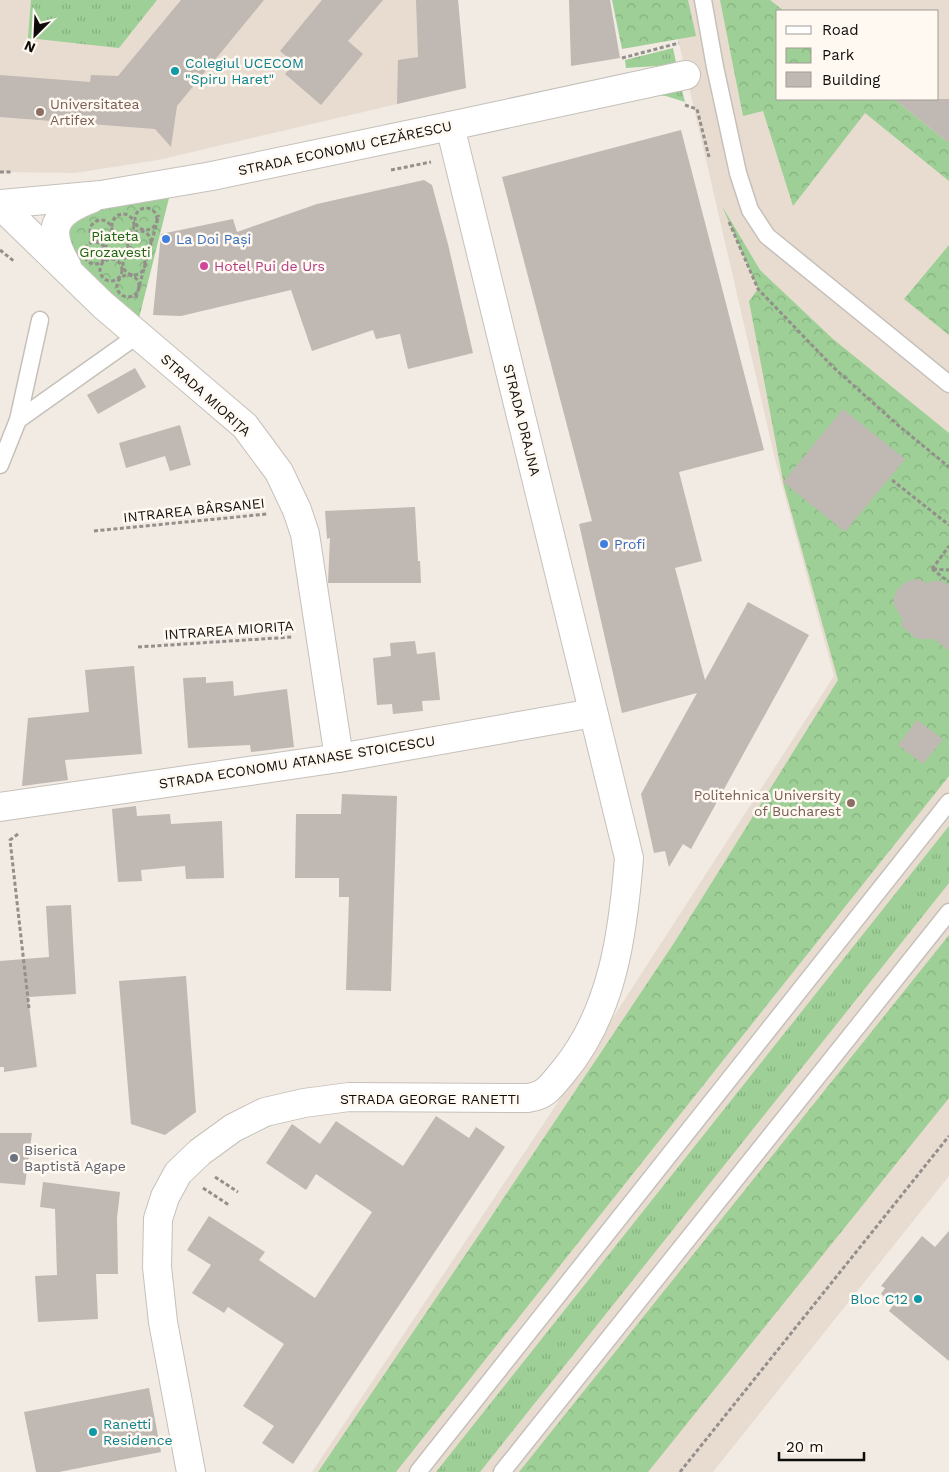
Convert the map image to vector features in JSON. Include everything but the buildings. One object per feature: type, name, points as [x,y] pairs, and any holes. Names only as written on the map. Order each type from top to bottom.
[{"type":"street","name":"STRADA ECONOMU CEZĂRESCU","points":[[0,205],[101,195],[212,176],[686,75]]},
{"type":"street","name":"STRADA DRAJNA","points":[[450,126],[593,713]]},
{"type":"street","points":[[82,268],[57,249],[54,234],[57,223],[72,208],[101,195]]},
{"type":"street","name":"STRADA MIORIȚA","points":[[0,205],[82,268],[103,305],[245,426],[279,472],[297,510],[305,534],[339,758]]},
{"type":"street","name":"STRADA ECONOMU ATANASE STOICESCU","points":[[0,807],[339,758],[593,713]]},
{"type":"street","name":"STRADA GEORGE RANETTI","points":[[191,1472],[163,1322],[157,1267],[158,1218],[174,1179],[178,1172],[200,1152],[233,1128],[265,1112],[349,1097],[528,1098],[539,1096],[546,1092],[579,1050],[600,1011],[618,949],[623,918],[629,858],[593,713]]},
{"type":"lane","points":[[703,0],[715,68],[736,163],[750,210],[766,236],[949,384]]},
{"type":"lane","points":[[0,465],[18,420],[40,320]]},
{"type":"lane","points":[[18,420],[138,334]]},
{"type":"lane","points":[[418,1472],[949,802]]},
{"type":"lane","points":[[502,1472],[949,912]]},
{"type":"path","points":[[697,110],[711,165]]},
{"type":"path","points":[[387,170],[434,162]]},
{"type":"path","points":[[134,306],[160,207]]},
{"type":"path","points":[[144,208],[152,210],[156,214],[156,224],[148,230],[140,229],[134,219],[136,213],[144,208]]},
{"type":"path","points":[[121,214],[130,216],[135,223],[133,232],[123,237],[115,233],[112,228],[114,219],[121,214]]},
{"type":"path","points":[[97,220],[105,220],[110,223],[112,234],[109,239],[101,242],[95,241],[90,233],[91,225],[97,220]]},
{"type":"path","points":[[728,220],[758,289],[832,367],[949,467]]},
{"type":"path","points":[[138,230],[146,232],[150,236],[150,246],[143,253],[134,251],[128,244],[130,235],[138,230]]},
{"type":"path","points":[[118,236],[126,240],[129,248],[125,256],[117,258],[109,255],[106,247],[110,239],[118,236]]},
{"type":"path","points":[[93,242],[102,243],[107,253],[103,262],[82,268],[87,261],[84,256],[86,247],[93,242]]},
{"type":"path","points":[[0,250],[22,268]]},
{"type":"path","points":[[134,252],[142,256],[145,264],[141,272],[133,275],[125,271],[122,263],[126,255],[134,252]]},
{"type":"path","points":[[112,258],[120,262],[123,270],[119,278],[111,281],[103,278],[100,269],[104,261],[112,258]]},
{"type":"path","points":[[892,480],[949,525]]},
{"type":"path","name":"INTRAREA BÂRSANEI","points":[[94,531],[297,510]]},
{"type":"path","points":[[932,569],[949,546]]},
{"type":"path","points":[[932,569],[949,570]]},
{"type":"path","points":[[932,569],[949,582]]},
{"type":"path","name":"INTRAREA MIORIȚA","points":[[138,647],[320,636]]},
{"type":"path","points":[[25,828],[10,840],[29,1008]]},
{"type":"path","points":[[680,1472],[949,1136]]},
{"type":"path","points":[[214,1177],[238,1192]]},
{"type":"path","points":[[201,1187],[229,1205]]},
{"type":"shaded area","points":[[0,0],[458,0],[466,88],[158,160],[75,173],[0,172]]},
{"type":"shaded area","name":"Politehnica University of Bucharest","points":[[669,0],[949,0],[949,1176],[713,1472],[312,1472],[568,1087],[834,676],[776,463]]},
{"type":"green space","points":[[31,0],[157,0],[119,48],[28,38]]},
{"type":"green space","points":[[612,0],[688,0],[696,36],[622,49]]},
{"type":"green space","points":[[720,0],[770,0],[783,10],[776,10],[776,100],[895,100],[949,143],[949,181],[865,113],[793,206],[763,111],[743,116]]},
{"type":"green space","points":[[673,48],[678,72],[656,66],[626,68],[625,60]]},
{"type":"green space","points":[[681,87],[685,102],[656,95]]},
{"type":"green space","name":"Piateta Grozavesti","points":[[171,190],[138,322],[76,264],[62,227],[70,216]]},
{"type":"green space","points":[[722,206],[760,270],[833,339],[949,433],[949,776],[396,1472],[318,1472],[674,943],[838,680],[784,486],[749,301],[758,289]]},
{"type":"green space","points":[[949,245],[949,335],[904,299]]},
{"type":"green space","points":[[949,826],[949,883],[480,1472],[436,1472]]},
{"type":"green space","points":[[949,935],[949,1098],[648,1472],[519,1472]]},
{"type":"place","name":"Colegiul UCECOM \"Spiru Haret\"","points":[[175,71]]},
{"type":"place","name":"Universitatea Artifex","points":[[40,112]]},
{"type":"place","name":"La Doi Pași","points":[[166,239]]},
{"type":"place","name":"Hotel Pui de Urs","points":[[204,266]]},
{"type":"place","name":"Profi","points":[[604,544]]},
{"type":"place","name":"Politehnica University of Bucharest","points":[[851,803]]},
{"type":"place","name":"Biserica Baptistă Agape","points":[[14,1158]]},
{"type":"place","name":"Bloc C12","points":[[918,1299]]},
{"type":"place","name":"Ranetti Residence","points":[[93,1432]]}]
